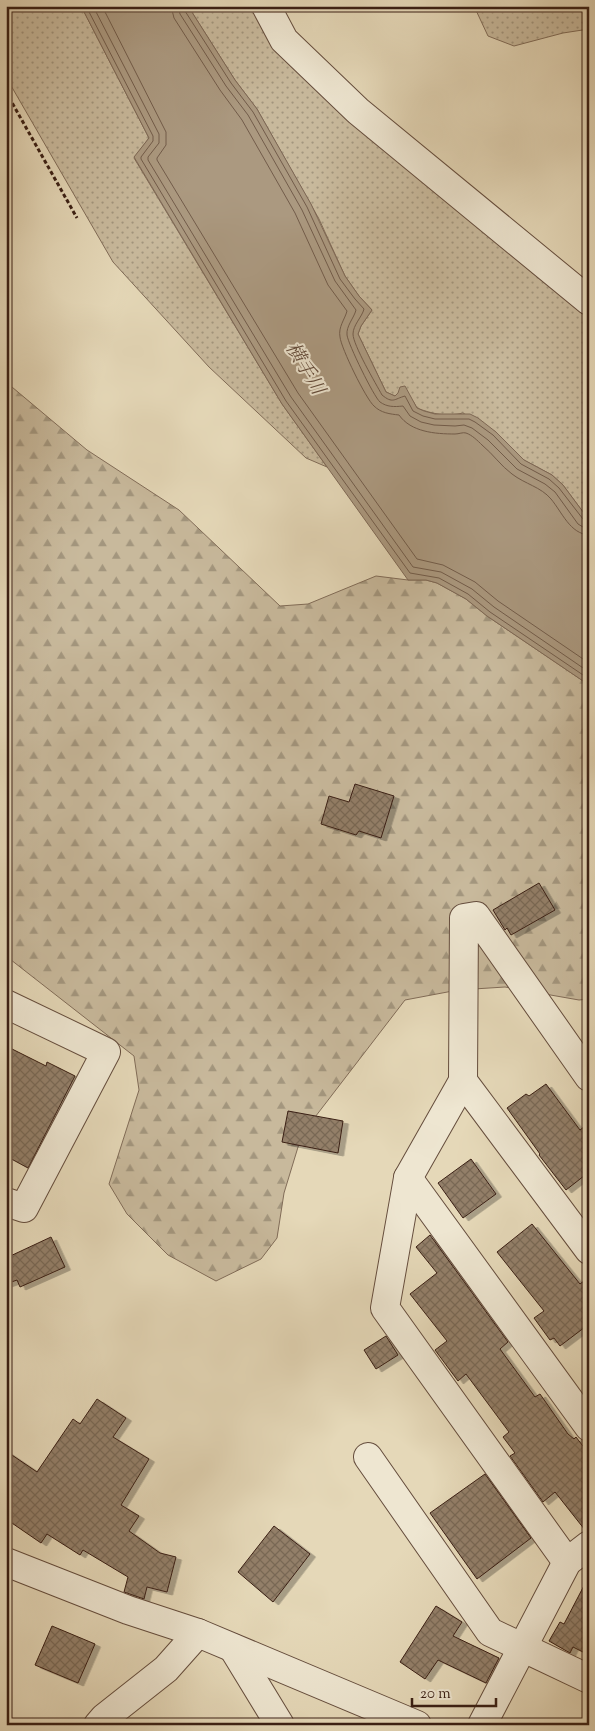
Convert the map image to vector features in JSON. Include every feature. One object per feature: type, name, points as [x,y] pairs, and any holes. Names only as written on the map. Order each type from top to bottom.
[{"type":"street","points":[[266,6],[284,40],[358,111],[589,301]]},
{"type":"street","points":[[567,1562],[385,1308],[408,1178],[463,1081],[464,918],[476,916],[589,1077]]},
{"type":"street","points":[[6,1004],[106,1052],[24,1208],[6,1202]]},
{"type":"street","points":[[463,1081],[589,1250]]},
{"type":"street","points":[[408,1178],[589,1427]]},
{"type":"street","points":[[368,1457],[490,1632],[589,1679]]},
{"type":"street","points":[[482,1725],[567,1562],[589,1545]]},
{"type":"street","points":[[6,1562],[128,1610],[198,1633],[417,1725]]},
{"type":"street","points":[[98,1725],[104,1718],[166,1669],[198,1633]]},
{"type":"street","points":[[232,1648],[280,1725]]},
{"type":"path","points":[[6,92],[77,218]]},
{"type":"green space","points":[[6,6],[81,6],[149,138],[134,158],[282,404],[327,467],[306,458],[209,367],[113,262],[6,77]]},
{"type":"green space","points":[[188,6],[266,6],[284,40],[589,301],[589,520],[563,485],[552,475],[524,460],[496,432],[463,413],[445,415],[428,412],[417,408],[413,401],[398,393],[395,396],[386,392],[358,334],[372,310],[345,276],[319,219],[257,109],[235,80]]},
{"type":"green space","points":[[474,6],[589,6],[589,29],[563,33],[514,46],[488,36]]},
{"type":"green space","points":[[6,382],[87,450],[179,510],[280,606],[308,604],[376,576],[426,580],[437,583],[466,599],[487,616],[589,685],[589,999],[579,1000],[505,987],[458,990],[405,1000],[302,1134],[284,1193],[277,1238],[261,1259],[216,1281],[168,1255],[127,1214],[109,1184],[139,1090],[134,1056],[6,956]]},
{"type":"water","name":"横手川","points":[[81,6],[188,6],[235,80],[257,109],[311,204],[345,276],[372,310],[358,334],[386,392],[395,396],[400,387],[405,386],[417,408],[435,414],[470,414],[478,418],[496,432],[524,460],[552,475],[563,485],[589,520],[589,685],[487,616],[466,599],[437,583],[426,580],[408,580],[282,404],[134,157],[149,138]]},
{"type":"building","points":[[355,784],[394,796],[381,838],[359,831],[356,835],[321,824],[329,796],[349,802]]},
{"type":"building","points":[[539,883],[555,910],[511,935],[507,928],[505,930],[493,910]]},
{"type":"building","points":[[6,1046],[46,1066],[47,1062],[75,1076],[28,1168],[6,1156]]},
{"type":"building","points":[[546,1084],[580,1130],[589,1123],[589,1172],[566,1190],[507,1108],[526,1094],[529,1096]]},
{"type":"building","points":[[288,1111],[343,1121],[338,1153],[282,1142]]},
{"type":"building","points":[[471,1159],[496,1194],[463,1218],[438,1183]]},
{"type":"building","points":[[532,1224],[580,1284],[589,1277],[589,1324],[560,1346],[554,1338],[550,1340],[534,1318],[544,1311],[497,1252]]},
{"type":"building","points":[[430,1235],[508,1342],[500,1349],[535,1397],[540,1394],[568,1434],[574,1439],[576,1437],[589,1454],[589,1530],[585,1530],[555,1492],[543,1502],[510,1456],[515,1453],[503,1437],[509,1432],[466,1374],[458,1381],[435,1350],[447,1341],[410,1294],[437,1273],[416,1247]]},
{"type":"building","points":[[51,1237],[65,1267],[20,1287],[17,1280],[6,1284],[6,1258]]},
{"type":"building","points":[[386,1336],[398,1355],[376,1369],[364,1350]]},
{"type":"building","points":[[97,1399],[126,1418],[113,1437],[149,1459],[121,1505],[139,1516],[129,1531],[160,1553],[176,1557],[167,1592],[147,1587],[144,1599],[124,1592],[128,1577],[83,1550],[80,1555],[47,1534],[41,1543],[6,1519],[6,1451],[37,1472],[73,1419],[80,1424]]},
{"type":"building","points":[[485,1474],[531,1538],[477,1579],[430,1513]]},
{"type":"building","points":[[274,1526],[310,1554],[273,1602],[238,1572]]},
{"type":"building","points":[[589,1576],[589,1655],[573,1647],[570,1653],[549,1641],[560,1622],[564,1624]]},
{"type":"building","points":[[436,1606],[462,1622],[453,1636],[499,1658],[486,1683],[438,1660],[425,1679],[400,1662]]},
{"type":"building","points":[[52,1626],[95,1644],[78,1683],[35,1665]]}]
